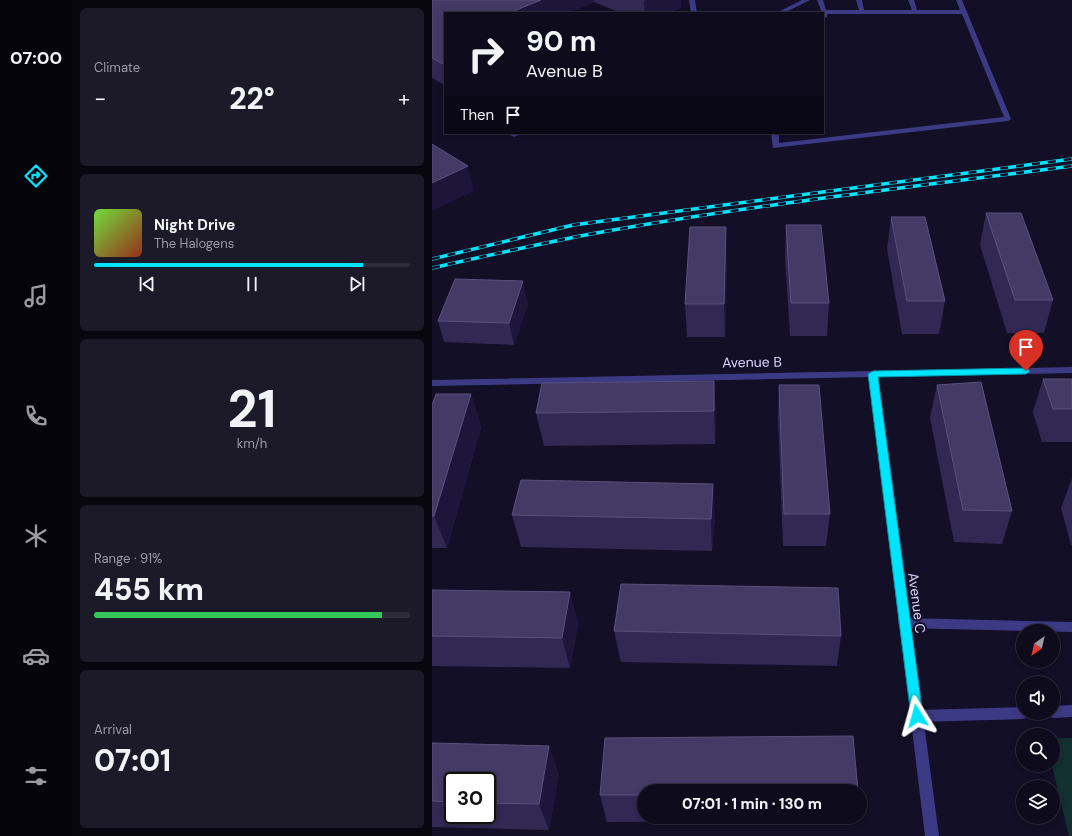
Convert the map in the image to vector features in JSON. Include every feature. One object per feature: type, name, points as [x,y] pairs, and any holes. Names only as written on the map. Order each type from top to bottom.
[{"type":"street","points":[[692,0],[694,12]]},
{"type":"street","points":[[781,12],[807,0]]},
{"type":"street","points":[[820,0],[823,12]]},
{"type":"street","points":[[859,0],[862,12]]},
{"type":"street","points":[[911,0],[915,12]]},
{"type":"street","points":[[775,134],[776,146],[1008,118],[959,0]]},
{"type":"street","points":[[824,15],[862,12],[964,12]]},
{"type":"street","name":"Avenue B","points":[[432,383],[1072,370]]},
{"type":"street","name":"Avenue C","points":[[873,374],[932,836]]},
{"type":"street","points":[[904,623],[1072,627]]},
{"type":"street","points":[[1060,712],[1072,711]]},
{"type":"street","points":[[917,716],[1016,713]]},
{"type":"green space","points":[[1060,738],[1072,738],[1072,836],[1069,836],[1060,798],[1060,780],[1056,780],[1054,772],[1060,772]]},
{"type":"building","points":[[432,0],[541,0],[514,11],[516,12],[444,12],[444,64],[432,58]]},
{"type":"building","points":[[432,144],[468,166],[432,183]]},
{"type":"building","points":[[986,213],[1021,213],[1053,300],[1015,300]]},
{"type":"building","points":[[891,217],[925,217],[945,301],[907,301]]},
{"type":"building","points":[[786,225],[821,225],[829,303],[791,303]]},
{"type":"building","points":[[690,227],[726,227],[724,304],[685,304]]},
{"type":"building","points":[[455,279],[523,281],[509,323],[438,321]]},
{"type":"building","points":[[1043,379],[1072,379],[1072,409],[1053,409]]},
{"type":"building","points":[[714,381],[714,411],[536,413],[542,383]]},
{"type":"building","points":[[981,382],[1012,511],[963,510],[937,385]]},
{"type":"building","points":[[779,385],[819,385],[830,514],[784,514]]},
{"type":"building","points":[[436,394],[471,394],[434,516],[432,516],[432,405]]},
{"type":"building","points":[[521,480],[713,484],[711,519],[512,515]]},
{"type":"building","points":[[621,584],[838,588],[841,636],[614,631]]},
{"type":"building","points":[[432,590],[570,592],[562,638],[432,636]]},
{"type":"building","points":[[853,736],[857,784],[637,784],[637,795],[600,795],[605,738]]},
{"type":"building","points":[[432,743],[549,746],[539,804],[496,803],[496,772],[444,772],[444,802],[432,801]]},
{"type":"railway","points":[[432,259],[573,225],[1072,159]]},
{"type":"railway","points":[[432,268],[591,234],[711,214],[1072,166]]},
{"type":"route","points":[[917,716],[873,374],[1026,371]]}]
